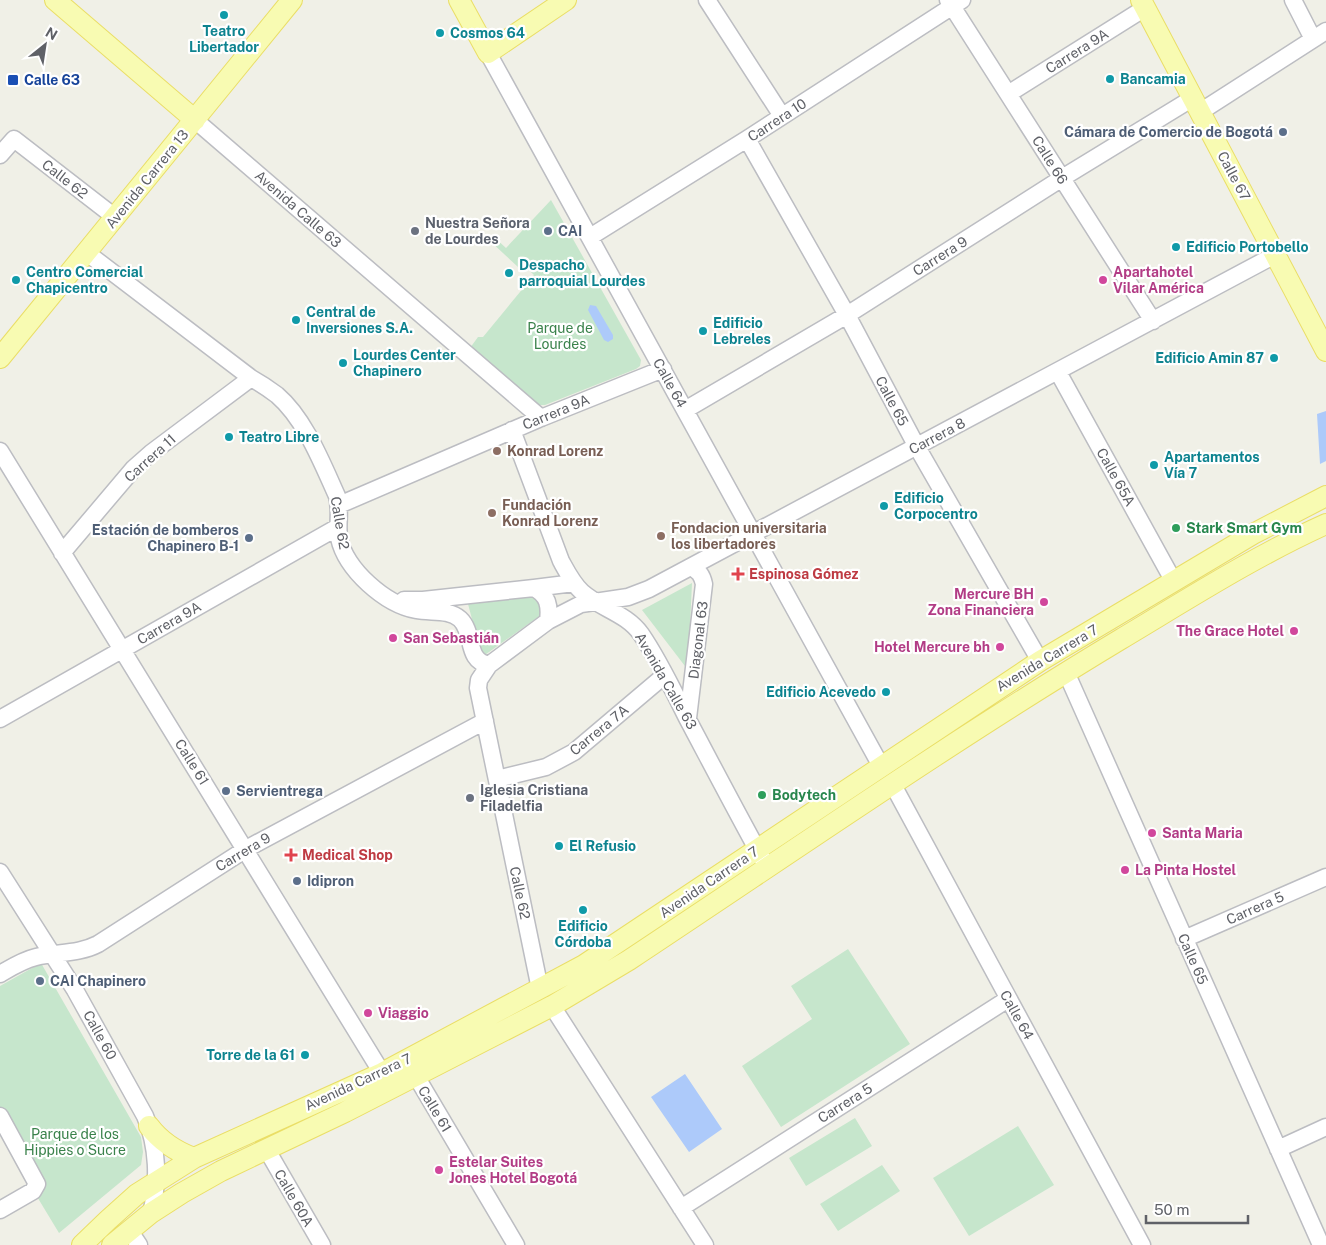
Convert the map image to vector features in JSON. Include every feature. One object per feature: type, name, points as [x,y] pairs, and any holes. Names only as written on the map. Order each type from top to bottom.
[{"type":"main road","name":"Avenida Calle 63","points":[[55,0],[195,120]]},
{"type":"main road","name":"Avenida Carrera 13","points":[[0,358],[292,0]]},
{"type":"main road","name":"Calle 64","points":[[459,0],[488,53]]},
{"type":"main road","points":[[488,53],[566,0]]},
{"type":"main road","name":"Calle 67","points":[[1143,4],[1326,351]]},
{"type":"main road","name":"Avenida Carrera 7","points":[[82,1245],[122,1206],[156,1181],[194,1158],[382,1073],[584,965],[1040,661],[1253,534],[1326,496]]},
{"type":"main road","name":"Avenida Carrera 7","points":[[112,1245],[134,1237],[151,1213],[182,1192],[552,1006],[616,968],[1066,672],[1256,560],[1301,535],[1326,524]]},
{"type":"main road","points":[[149,1126],[172,1149],[194,1158]]},
{"type":"street","points":[[707,0],[782,116]]},
{"type":"street","points":[[1293,0],[1320,35]]},
{"type":"street","name":"Carrera 10","points":[[590,236],[747,139],[954,2]]},
{"type":"street","name":"Calle 66","points":[[954,2],[1008,94],[1153,321]]},
{"type":"street","name":"Carrera 9A","points":[[1008,94],[1143,4]]},
{"type":"street","name":"Carrera 9","points":[[685,410],[847,315],[1062,178],[1320,35]]},
{"type":"street","name":"Calle 64","points":[[488,53],[881,766]]},
{"type":"street","name":"Avenida Calle 63","points":[[195,120],[541,418]]},
{"type":"street","name":"Calle 65","points":[[747,139],[847,315],[917,446],[1040,661]]},
{"type":"street","name":"Calle 62","points":[[0,155],[14,140],[116,218]]},
{"type":"street","name":"Calle 62","points":[[87,253],[251,378],[277,395],[290,409],[300,422],[333,487],[339,505],[338,527],[340,542],[352,568],[372,587],[391,599],[417,610],[446,612],[461,620],[465,626],[474,655],[482,664],[489,665],[478,680],[478,688],[540,988]]},
{"type":"street","name":"Carrera 8","points":[[594,601],[613,600],[638,594],[1275,255]]},
{"type":"street","name":"Carrera 9A","points":[[339,505],[512,430],[663,369]]},
{"type":"street","name":"Calle 65A","points":[[1058,372],[1174,582]]},
{"type":"street","name":"Carrera 11","points":[[62,553],[134,468],[151,453],[251,378]]},
{"type":"street","name":"Avenida Calle 63","points":[[512,430],[561,561],[581,591],[635,626],[688,718],[767,868]]},
{"type":"street","name":"Calle 61","points":[[0,452],[246,849],[382,1073]]},
{"type":"street","name":"Carrera 9A","points":[[0,719],[338,527]]},
{"type":"street","name":"Diagonal 63","points":[[688,718],[704,584],[702,575],[691,567]]},
{"type":"street","points":[[391,599],[423,600],[574,583]]},
{"type":"street","points":[[534,588],[541,592],[549,605],[548,621]]},
{"type":"street","points":[[489,665],[548,621],[581,604],[594,601]]},
{"type":"street","name":"Calle 65","points":[[1066,672],[1321,1245]]},
{"type":"street","name":"Carrera 7A","points":[[497,779],[546,767],[574,752],[664,675]]},
{"type":"street","name":"Carrera 9","points":[[0,974],[29,959],[73,952],[98,944],[246,849],[485,721]]},
{"type":"street","name":"Calle 64","points":[[893,785],[1142,1245]]},
{"type":"street","name":"Calle 60","points":[[0,872],[75,990],[149,1126],[154,1153],[156,1181],[151,1213]]},
{"type":"street","name":"Carrera 5","points":[[1184,939],[1326,877]]},
{"type":"street","name":"Carrera 5","points":[[681,1208],[1008,999]]},
{"type":"street","points":[[552,1006],[705,1245]]},
{"type":"street","name":"Calle 61","points":[[416,1076],[516,1245]]},
{"type":"street","points":[[0,1116],[36,1180],[36,1188],[33,1191],[0,1210]]},
{"type":"street","points":[[1278,1149],[1326,1126]]},
{"type":"street","name":"Calle 60A","points":[[267,1150],[322,1245]]},
{"type":"green space","name":"Parque de Lourdes","points":[[551,200],[641,360],[640,366],[636,369],[545,405],[539,405],[470,348],[478,337],[483,337],[534,275],[522,263],[518,267],[489,240],[493,236],[506,248]]},
{"type":"green space","points":[[692,583],[688,670],[642,610]]},
{"type":"green space","points":[[534,596],[543,601],[541,615],[482,657],[468,604]]},
{"type":"green space","points":[[848,949],[910,1044],[781,1127],[742,1066],[812,1019],[791,986]]},
{"type":"green space","name":"Parque de los Hippies o Sucre","points":[[41,963],[141,1137],[143,1152],[141,1165],[59,1233],[36,1195],[0,1126],[0,986]]},
{"type":"green space","points":[[855,1118],[872,1146],[806,1186],[789,1158]]},
{"type":"green space","points":[[1018,1126],[1054,1185],[969,1236],[933,1178]]},
{"type":"green space","points":[[882,1165],[900,1191],[838,1231],[820,1204]]},
{"type":"water","points":[[590,305],[596,306],[613,335],[613,339],[608,342],[604,340],[588,310]]},
{"type":"water","points":[[1326,411],[1326,461],[1320,464],[1317,414]]},
{"type":"water","points":[[685,1074],[722,1129],[689,1152],[651,1097]]},
{"type":"place","name":"Teatro Libertador","points":[[224,15]]},
{"type":"place","name":"Cosmos 64","points":[[440,33]]},
{"type":"place","name":"Bancamia","points":[[1110,79]]},
{"type":"place","name":"Calle 63","points":[[13,80]]},
{"type":"place","name":"Cámara de Comercio de Bogotá","points":[[1283,132]]},
{"type":"place","name":"Nuestra Señora de Lourdes","points":[[415,231]]},
{"type":"place","name":"CAI","points":[[548,231]]},
{"type":"place","name":"Edificio Portobello","points":[[1176,247]]},
{"type":"place","name":"Despacho parroquial Lourdes","points":[[509,273]]},
{"type":"place","name":"Centro Comercial Chapicentro","points":[[16,280]]},
{"type":"place","name":"Apartahotel Vilar América","points":[[1103,280]]},
{"type":"place","name":"Central de Inversiones S.A.","points":[[296,320]]},
{"type":"place","name":"Edificio Lebreles","points":[[703,331]]},
{"type":"place","name":"Edificio Amin 87","points":[[1274,358]]},
{"type":"place","name":"Lourdes Center Chapinero","points":[[343,363]]},
{"type":"place","name":"Teatro Libre","points":[[229,437]]},
{"type":"place","name":"Konrad Lorenz","points":[[497,451]]},
{"type":"place","name":"Apartamentos Vía 7","points":[[1154,465]]},
{"type":"place","name":"Edificio Corpocentro","points":[[884,506]]},
{"type":"place","name":"Fundación Konrad Lorenz","points":[[492,513]]},
{"type":"place","name":"Stark Smart Gym","points":[[1176,528]]},
{"type":"place","name":"Fondacion universitaria los libertadores","points":[[661,536]]},
{"type":"place","name":"Estación de bomberos Chapinero B-1","points":[[249,538]]},
{"type":"place","name":"Espinosa Gómez","points":[[738,574]]},
{"type":"place","name":"Mercure BH Zona Financiera","points":[[1044,602]]},
{"type":"place","name":"The Grace Hotel","points":[[1294,631]]},
{"type":"place","name":"San Sebastián","points":[[393,638]]},
{"type":"place","name":"Hotel Mercure bh","points":[[1000,647]]},
{"type":"place","name":"Edificio Acevedo","points":[[886,692]]},
{"type":"place","name":"Servientrega","points":[[226,791]]},
{"type":"place","name":"Bodytech","points":[[762,795]]},
{"type":"place","name":"Iglesia Cristiana Filadelfia","points":[[470,798]]},
{"type":"place","name":"Santa Maria","points":[[1152,833]]},
{"type":"place","name":"El Refusio","points":[[559,846]]},
{"type":"place","name":"Medical Shop","points":[[291,855]]},
{"type":"place","name":"La Pinta Hostel","points":[[1125,870]]},
{"type":"place","name":"Idipron","points":[[297,881]]},
{"type":"place","name":"Edificio Córdoba","points":[[583,910]]},
{"type":"place","name":"CAI Chapinero","points":[[40,981]]},
{"type":"place","name":"Viaggio","points":[[368,1013]]},
{"type":"place","name":"Torre de la 61","points":[[305,1055]]},
{"type":"place","name":"Estelar Suites Jones Hotel Bogotá","points":[[439,1170]]}]
